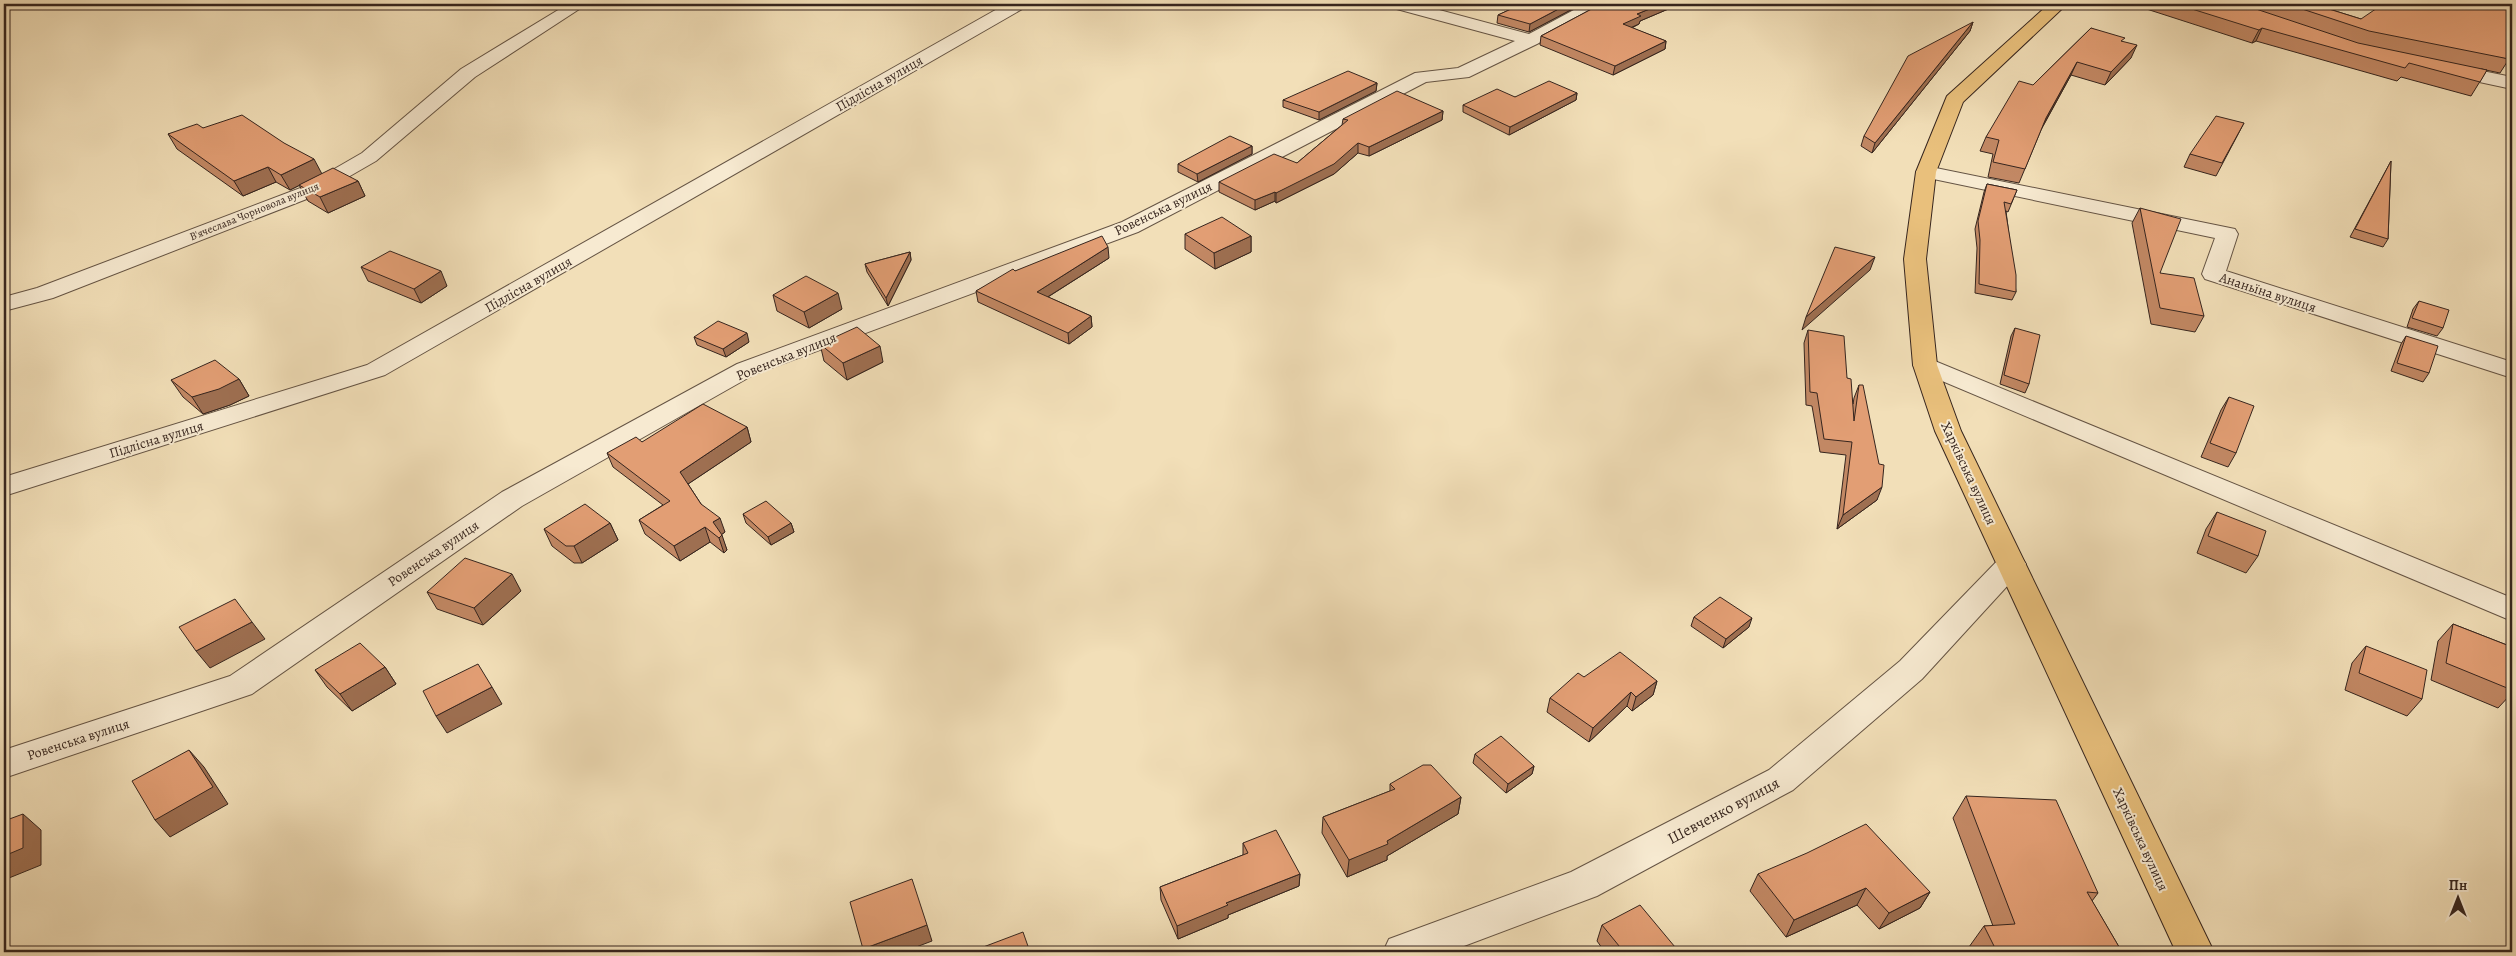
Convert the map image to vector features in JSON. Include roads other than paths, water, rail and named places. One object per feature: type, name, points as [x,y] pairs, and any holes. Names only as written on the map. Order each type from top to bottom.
[{"type":"main road","name":"Харківська вулиця","points":[[2059,4],[1954,100],[1926,172],[1915,259],[1925,365],[1948,431],[2195,952]]},
{"type":"street","name":"В'ячеслава Чорновола вулиця","points":[[4,304],[45,293],[310,191],[369,157],[468,73],[515,42],[575,7],[593,4]]},
{"type":"street","name":"Підлісна вулиця","points":[[4,487],[376,370],[1018,4]]},
{"type":"street","points":[[1398,4],[1531,40]]},
{"type":"street","name":"Ровенська вулиця","points":[[4,764],[241,684],[512,499],[746,369],[1130,227],[1422,77],[1462,73],[1531,40],[1597,4]]},
{"type":"street","points":[[2434,67],[2512,82]]},
{"type":"street","name":"Ананьїна вулиця","points":[[1926,172],[2227,234],[2213,274],[2512,370]]},
{"type":"street","points":[[1925,365],[2512,610]]},
{"type":"street","name":"Шевченко вулиця","points":[[1402,952],[1584,884],[1781,780],[1911,670],[2011,564]]}]
